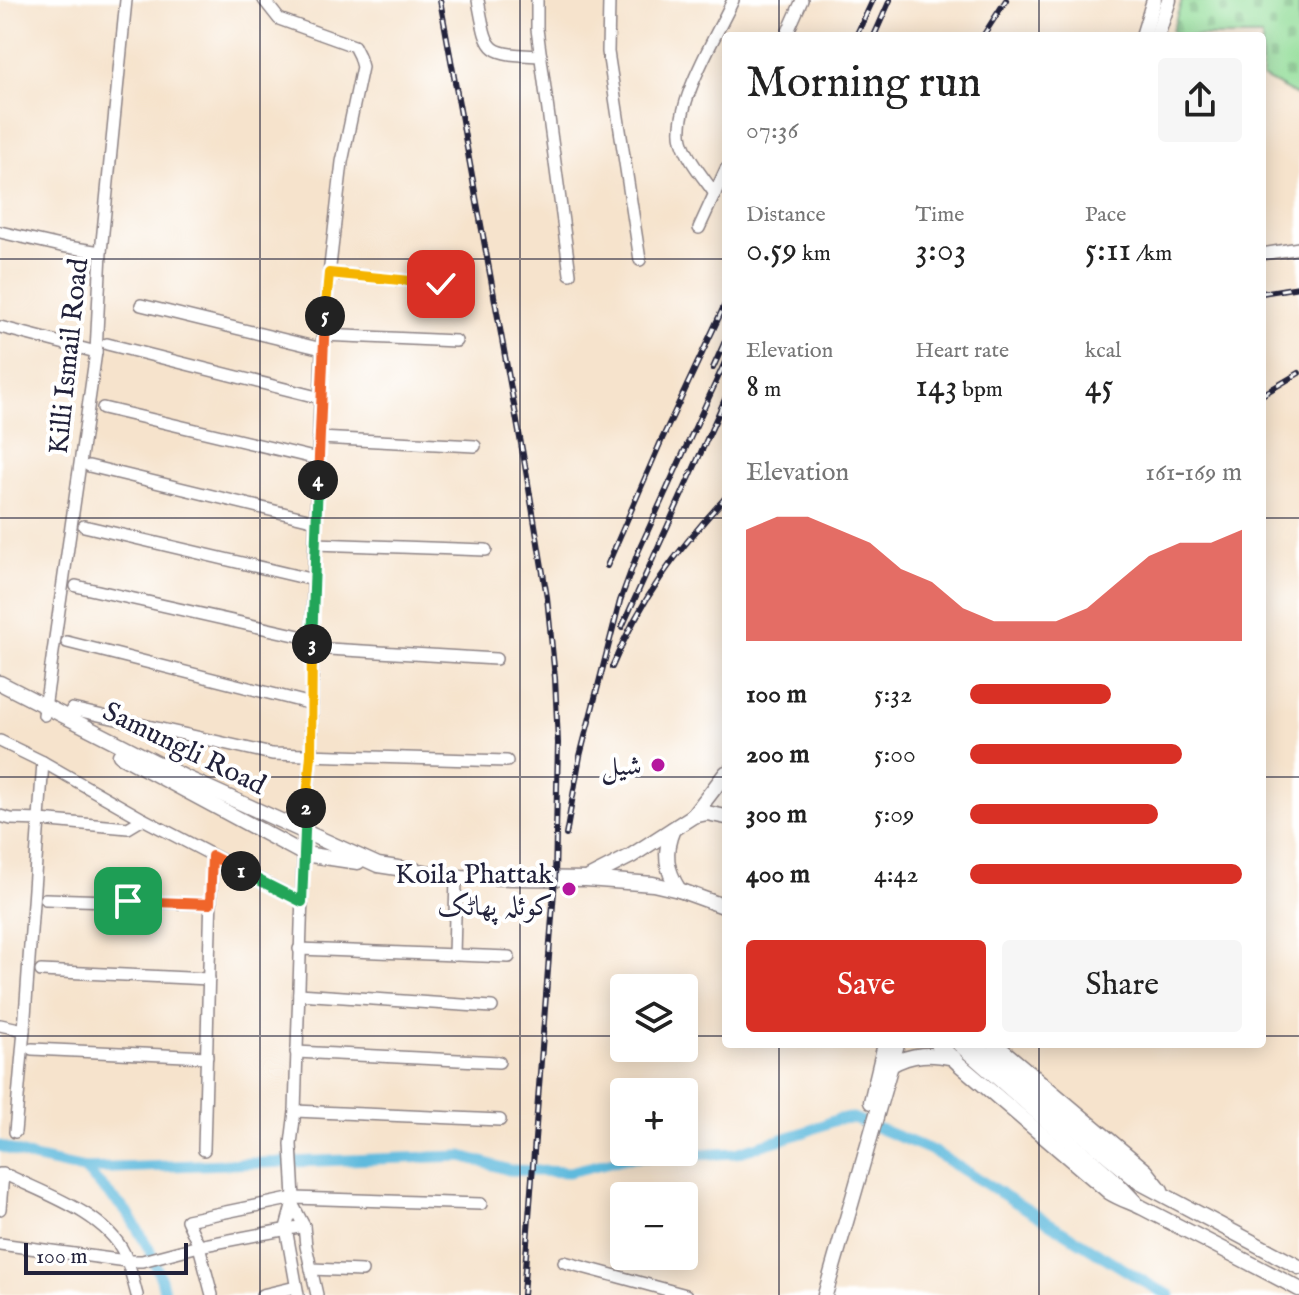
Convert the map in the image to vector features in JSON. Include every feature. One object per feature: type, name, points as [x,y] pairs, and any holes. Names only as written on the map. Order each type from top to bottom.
[{"type":"main road","points":[[1144,32],[1154,0]]},
{"type":"main road","points":[[1158,32],[1169,0]]},
{"type":"main road","name":"Samungli Road","points":[[0,683],[45,711]]},
{"type":"main road","name":"Samungli Road","points":[[0,693],[378,865],[456,877],[586,879],[653,884],[722,902]]},
{"type":"main road","points":[[45,711],[304,854],[378,865]]},
{"type":"main road","name":"Samungli Road","points":[[586,879],[631,856],[693,816],[722,778]]},
{"type":"main road","points":[[693,816],[707,813],[722,816]]},
{"type":"main road","points":[[673,829],[668,841],[667,867],[679,890]]},
{"type":"main road","points":[[825,1295],[863,1150],[884,1048]]},
{"type":"main road","points":[[816,1295],[863,1150],[875,1123],[896,1048]]},
{"type":"main road","points":[[980,1048],[1139,1182],[1299,1267]]},
{"type":"main road","points":[[1000,1048],[1146,1171],[1167,1196]]},
{"type":"main road","points":[[891,1065],[921,1054],[957,1051],[1113,1179],[1138,1205]]},
{"type":"main road","points":[[957,1051],[1109,1192],[1299,1289]]},
{"type":"street","name":"Killi Ismail Road","points":[[45,711],[96,352],[101,252],[126,0]]},
{"type":"street","points":[[262,1295],[297,1291],[286,1228],[294,1183],[291,1144],[295,1111],[304,833],[311,755],[322,349],[342,162],[362,67],[354,46],[279,19],[264,0]]},
{"type":"street","points":[[478,0],[487,43],[507,55],[541,56]]},
{"type":"street","points":[[537,0],[537,29],[570,274]]},
{"type":"street","points":[[609,0],[608,52],[640,260]]},
{"type":"street","points":[[715,194],[685,150],[681,137],[682,113],[689,90],[733,0]]},
{"type":"street","points":[[788,32],[802,0]]},
{"type":"street","points":[[699,228],[722,178]]},
{"type":"street","points":[[0,232],[101,252]]},
{"type":"street","points":[[1266,253],[1299,248]]},
{"type":"street","points":[[329,273],[441,284]]},
{"type":"street","points":[[141,305],[322,349]]},
{"type":"street","points":[[0,327],[96,352]]},
{"type":"street","points":[[323,335],[456,341]]},
{"type":"street","points":[[107,344],[321,398]]},
{"type":"street","points":[[103,408],[318,459]]},
{"type":"street","points":[[319,438],[475,446]]},
{"type":"street","points":[[89,466],[316,521]]},
{"type":"street","points":[[84,526],[314,580]]},
{"type":"street","points":[[315,544],[486,550]]},
{"type":"street","points":[[76,586],[312,644],[496,659]]},
{"type":"street","points":[[67,642],[312,704]]},
{"type":"street","points":[[72,709],[272,754],[507,761]]},
{"type":"street","points":[[0,741],[302,902]]},
{"type":"street","points":[[15,1132],[43,762]]},
{"type":"street","points":[[0,831],[5,818],[128,828],[143,819]]},
{"type":"street","points":[[204,1150],[212,856]]},
{"type":"street","points":[[454,955],[456,877]]},
{"type":"street","points":[[45,899],[210,904]]},
{"type":"street","points":[[299,949],[509,957]]},
{"type":"street","points":[[41,971],[209,979]]},
{"type":"street","points":[[299,994],[492,1007]]},
{"type":"street","points":[[0,1025],[24,1030]]},
{"type":"street","points":[[32,1049],[207,1057]]},
{"type":"street","points":[[296,1052],[499,1062]]},
{"type":"street","points":[[295,1111],[500,1120]]},
{"type":"street","points":[[0,1209],[1,1174],[103,1225],[123,1251],[137,1295]]},
{"type":"street","points":[[293,1201],[304,1226],[317,1295]]},
{"type":"street","points":[[212,1295],[199,1246],[187,1220],[293,1201],[481,1204]]},
{"type":"street","points":[[0,1244],[142,1261],[199,1246],[304,1226]]},
{"type":"street","points":[[564,1262],[686,1295]]},
{"type":"street","points":[[311,1269],[362,1271]]},
{"type":"green space","points":[[1182,0],[1299,0],[1299,97],[1266,79],[1266,32],[1172,31]]},
{"type":"waterway","points":[[84,1169],[462,1156],[509,1170],[569,1172],[627,1158],[736,1153],[838,1119],[853,1118],[931,1150],[1170,1295]]},
{"type":"waterway","points":[[0,1146],[33,1158],[84,1169],[128,1213],[149,1249],[165,1295]]},
{"type":"railway","points":[[440,0],[526,471],[547,597],[555,678],[558,743],[555,878],[523,1295]]},
{"type":"railway","points":[[858,32],[873,0]]},
{"type":"railway","points":[[876,32],[890,0]]},
{"type":"railway","points":[[986,32],[1006,0]]},
{"type":"railway","points":[[1266,292],[1299,287]]},
{"type":"railway","points":[[607,566],[722,311]]},
{"type":"railway","points":[[713,368],[722,348]]},
{"type":"railway","points":[[566,835],[580,756],[620,601],[638,552],[722,369]]},
{"type":"railway","points":[[1266,393],[1299,373]]},
{"type":"railway","points":[[622,627],[722,406]]},
{"type":"railway","points":[[612,667],[647,598],[691,536],[722,501]]},
{"type":"place","name":"شیل","points":[[658,765]]},
{"type":"place","name":"Koila Phattak کوئلہ پھاٹک","points":[[569,889]]},
{"type":"route","points":[[128,901],[210,904],[212,856],[302,902],[311,755],[313,589],[323,335],[329,273],[441,284]]}]
